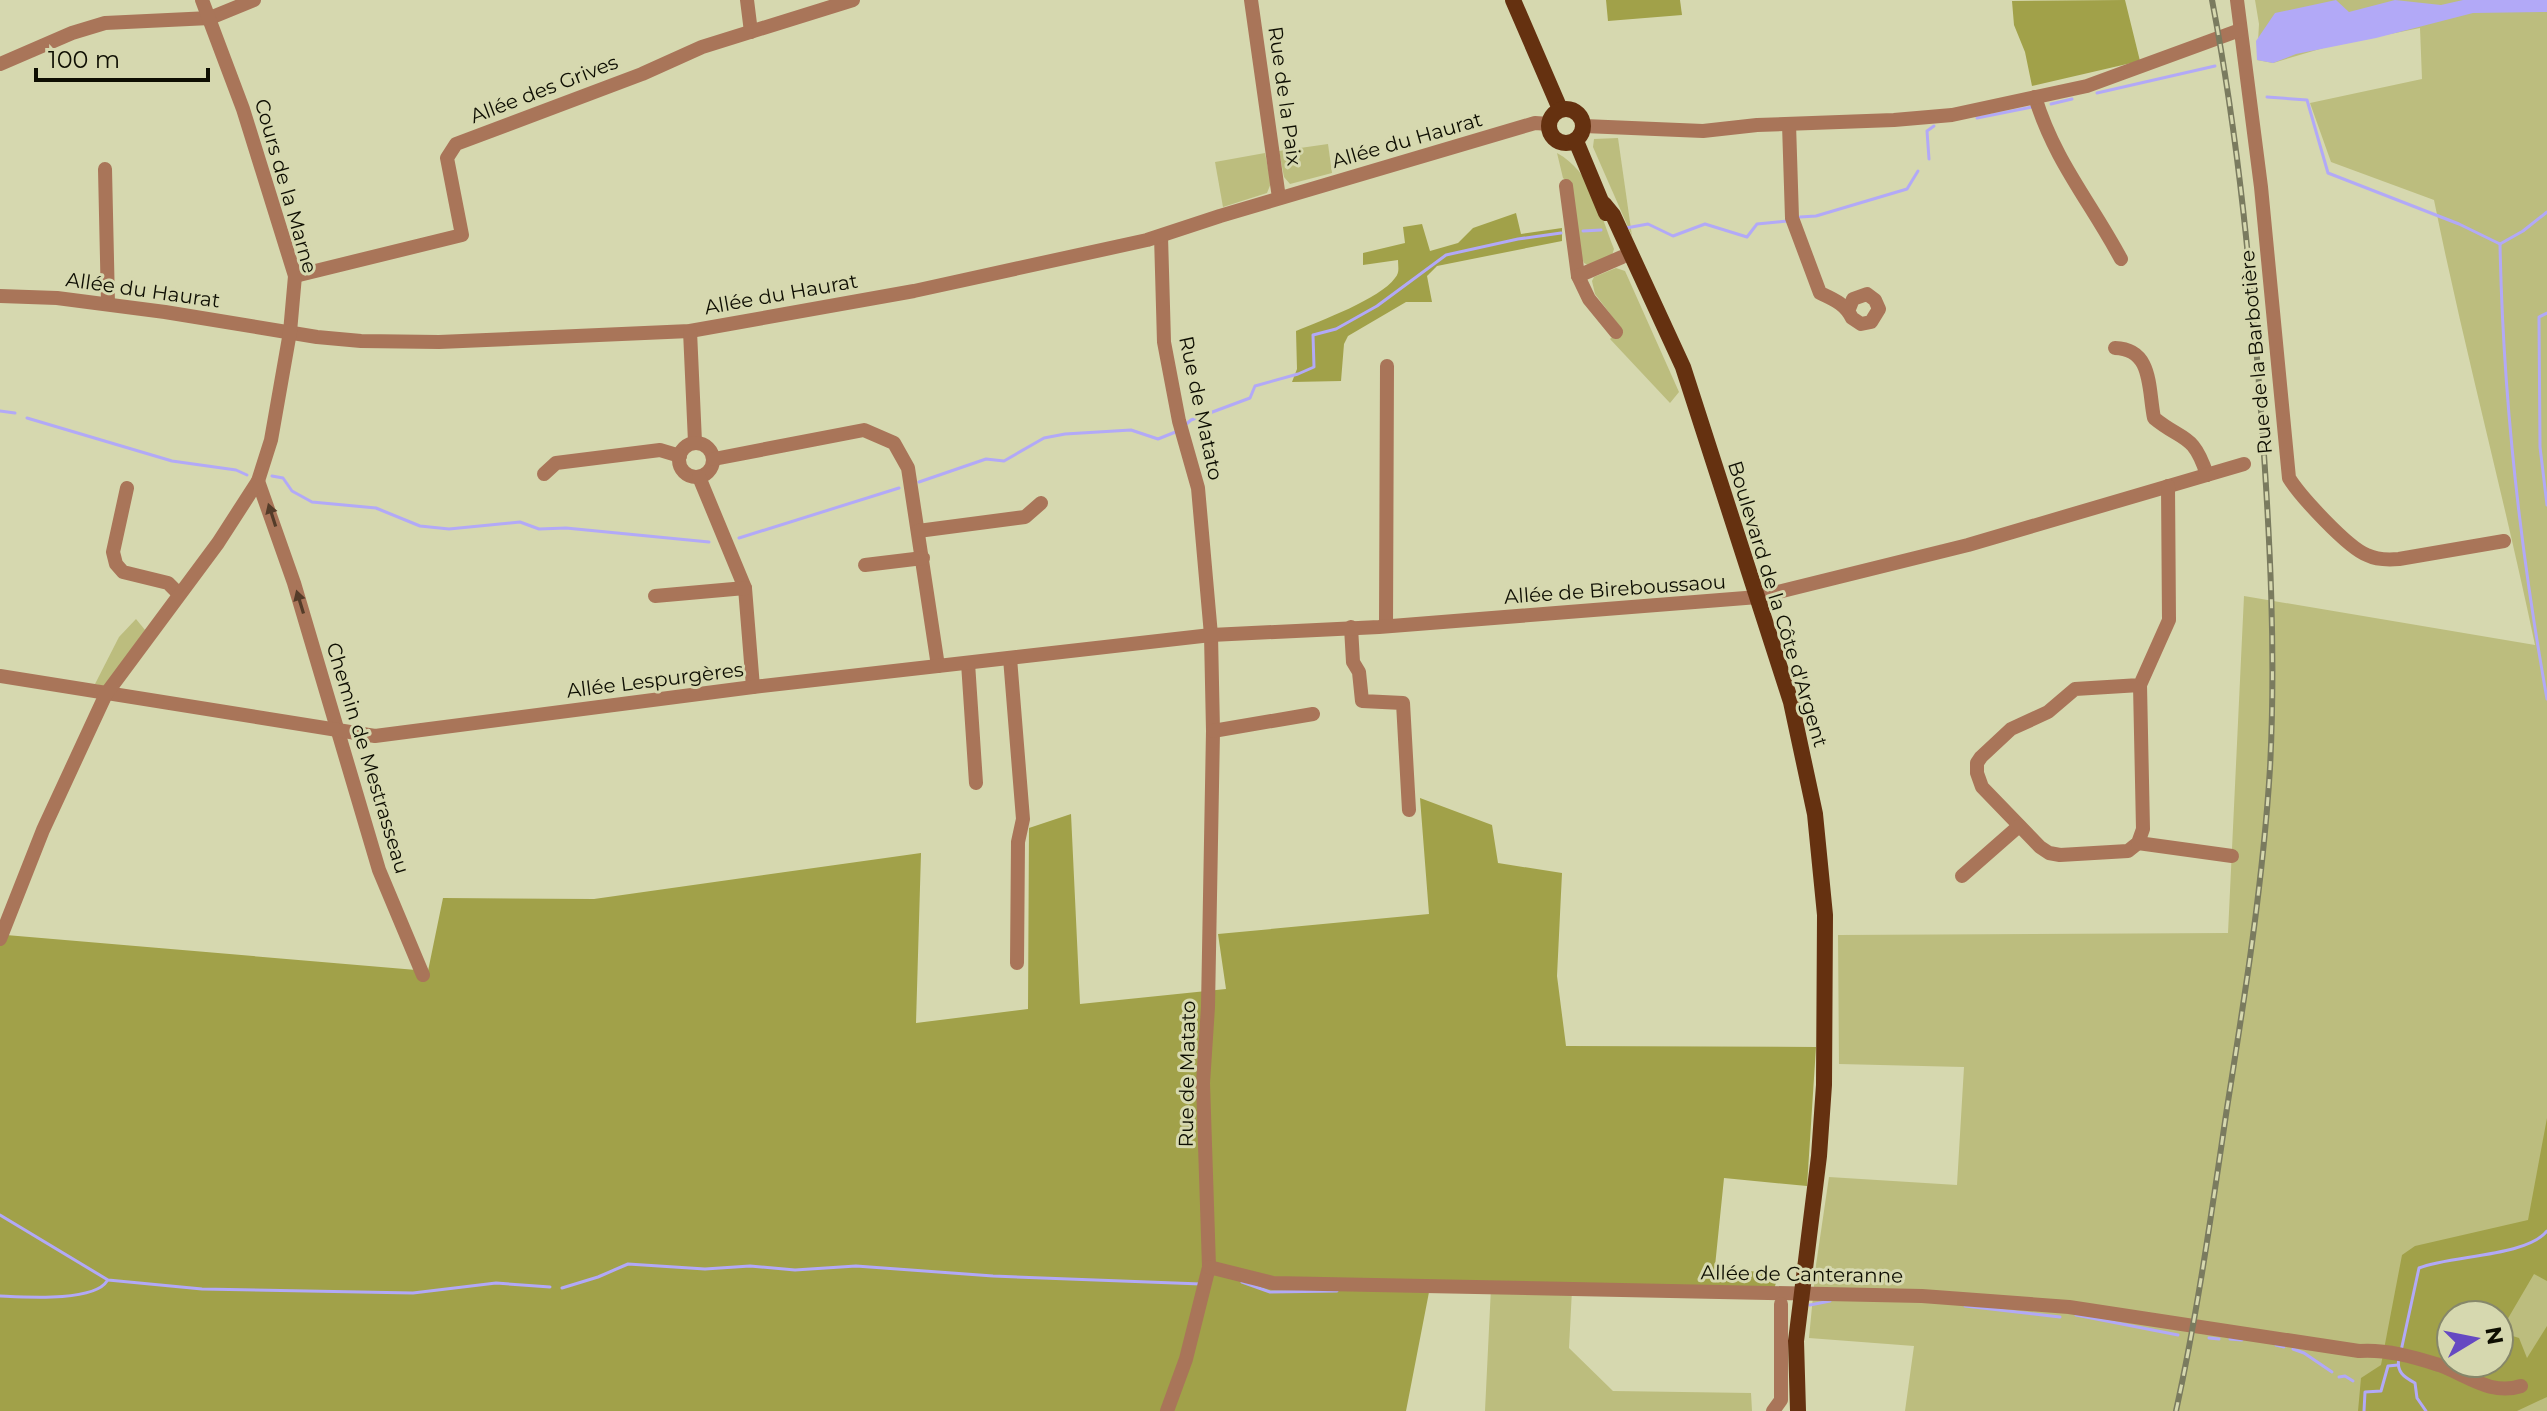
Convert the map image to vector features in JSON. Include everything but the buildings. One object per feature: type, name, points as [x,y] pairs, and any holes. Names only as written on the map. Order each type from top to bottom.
[{"type":"main road","points":[[1513,0],[1560,109]]},
{"type":"main road","points":[[1560,109],[1577,111],[1580,133],[1560,142],[1551,135],[1549,124],[1552,115],[1560,109]]},
{"type":"main road","name":"Boulevard de la Côte d'Argent","points":[[1580,133],[1604,204],[1676,380],[1694,407],[1791,702],[1815,814],[1823,880],[1826,985],[1823,1114],[1788,1405]]},
{"type":"street","name":"Cours de la Marne","points":[[0,939],[43,830],[106,694],[218,543],[258,481],[271,440],[290,332],[295,276],[244,112],[202,0]]},
{"type":"street","points":[[0,64],[72,33],[105,23],[210,18],[254,0]]},
{"type":"street","points":[[747,0],[751,32]]},
{"type":"street","name":"Allée des Grives","points":[[295,276],[462,235],[447,158],[456,144],[642,74],[702,47],[853,0]]},
{"type":"street","name":"Rue de la Paix","points":[[1251,0],[1279,198]]},
{"type":"street","name":"Rue de la Barbotière","points":[[2237,0],[2261,187],[2289,478],[2309,503],[2356,549],[2368,556],[2399,559],[2504,541]]},
{"type":"street","points":[[1580,133],[1703,131],[1952,115],[2087,86],[2240,30]]},
{"type":"street","points":[[2035,97],[2046,131],[2066,171],[2121,259]]},
{"type":"street","name":"Allée du Haurat","points":[[0,296],[108,304],[317,337],[361,341],[439,342],[690,331],[919,290],[1161,236],[1535,123],[1549,124]]},
{"type":"street","points":[[1789,124],[1792,218],[1820,293],[1849,309]]},
{"type":"street","points":[[105,169],[108,304]]},
{"type":"street","points":[[1566,186],[1578,276],[1589,299],[1616,332]]},
{"type":"street","name":"Rue de Matato","points":[[1161,236],[1164,342],[1181,427],[1198,488],[1211,635],[1213,731],[1208,1007],[1203,1083],[1209,1267],[1186,1359],[1167,1411]]},
{"type":"street","points":[[1578,276],[1627,255]]},
{"type":"street","points":[[690,331],[695,442]]},
{"type":"street","points":[[2115,348],[2128,348],[2139,354],[2144,364],[2154,418],[2180,433],[2192,445],[2200,454],[2207,475]]},
{"type":"street","points":[[1386,626],[1387,366]]},
{"type":"street","points":[[714,459],[864,430],[894,443],[908,468],[938,666]]},
{"type":"street","points":[[695,442],[706,445],[714,459],[711,468],[699,477],[686,473],[681,467],[680,456],[685,446],[695,442]]},
{"type":"street","points":[[544,474],[556,463],[660,450],[680,456]]},
{"type":"street","name":"Allée de Bireboussaou","points":[[1211,635],[1386,626],[1758,597],[1968,545],[2244,464]]},
{"type":"street","points":[[699,477],[745,588],[753,687]]},
{"type":"street","name":"Chemin de Mestrasseau","points":[[258,481],[283,549],[379,870],[423,975]]},
{"type":"street","points":[[2138,843],[2143,829],[2140,685],[2169,620],[2168,486]]},
{"type":"street","points":[[127,488],[113,552],[116,564],[123,572],[168,583],[179,594]]},
{"type":"street","points":[[918,531],[1025,517],[1041,503]]},
{"type":"street","points":[[865,565],[923,558]]},
{"type":"street","points":[[655,596],[745,588]]},
{"type":"street","points":[[1351,627],[1353,662],[1359,672],[1362,701],[1403,703],[1409,810]]},
{"type":"street","name":"Allée Lespurgères","points":[[0,676],[375,736],[753,687],[1211,635]]},
{"type":"street","points":[[1010,658],[1023,819],[1018,842],[1017,963]]},
{"type":"street","points":[[968,663],[976,783]]},
{"type":"street","points":[[2140,685],[2075,689],[2048,712],[2011,729],[1981,757],[1977,763],[1979,781],[2040,847],[2060,855],[2122,852],[2138,843],[2232,856]]},
{"type":"street","points":[[1213,731],[1313,714]]},
{"type":"street","points":[[1962,876],[2019,826]]},
{"type":"street","name":"Allée de Canteranne","points":[[1209,1267],[1273,1283],[1922,1296],[2069,1307],[2359,1351],[2374,1350],[2438,1365],[2499,1390],[2521,1386]]},
{"type":"street","points":[[1781,1304],[1788,1405]]},
{"type":"green space","points":[[2255,0],[2547,0],[2547,1411],[1905,1411],[1914,1346],[1809,1338],[1829,1177],[1957,1185],[1964,1067],[1839,1064],[1838,935],[2228,933],[2244,596],[2535,645],[2434,200],[2331,162],[2310,103],[2422,79],[2420,28],[2330,46],[2273,63],[2257,60],[2259,24]]},
{"type":"green space","points":[[1618,138],[1632,236],[1593,147],[1594,139]]},
{"type":"green space","points":[[1328,144],[1332,173],[1290,184],[1284,177],[1279,151]]},
{"type":"green space","points":[[1265,153],[1271,183],[1267,193],[1223,207],[1215,162]]},
{"type":"green space","points":[[1557,153],[1569,161],[1587,182],[1614,249],[1612,255],[1588,265],[1581,256],[1572,186],[1563,178]]},
{"type":"green space","points":[[1616,268],[1625,271],[1679,392],[1670,403],[1610,339],[1621,328],[1595,294],[1592,281],[1594,277]]},
{"type":"green space","points":[[136,619],[145,630],[106,687],[95,684],[119,637]]},
{"type":"green space","points":[[1492,1267],[1573,1270],[1569,1348],[1613,1391],[1751,1393],[1752,1411],[1485,1411]]},
{"type":"shaded area","points":[[1606,0],[1680,0],[1682,15],[1608,21]]},
{"type":"shaded area","points":[[2125,0],[2140,61],[2032,86],[2025,52],[2014,25],[2012,1]]},
{"type":"shaded area","points":[[2336,0],[2349,12],[2395,0],[2441,5],[2463,0],[2547,0],[2547,12],[2473,13],[2376,38],[2296,54],[2273,63],[2257,60],[2256,41],[2275,13]]},
{"type":"shaded area","points":[[1516,213],[1521,234],[1562,228],[1562,241],[1437,266],[1427,276],[1432,302],[1406,302],[1348,336],[1344,344],[1341,381],[1292,382],[1297,369],[1296,331],[1377,294],[1397,276],[1398,260],[1363,265],[1363,253],[1405,243],[1403,227],[1422,224],[1430,251],[1458,243],[1473,228]]},
{"type":"shaded area","points":[[1420,798],[1492,825],[1498,863],[1562,873],[1557,976],[1566,1046],[1816,1047],[1807,1186],[1724,1178],[1715,1266],[1778,1275],[1774,1290],[1430,1287],[1406,1411],[0,1411],[0,945],[6,935],[428,971],[443,898],[594,899],[921,853],[916,1023],[1028,1009],[1029,828],[1071,814],[1080,1004],[1226,989],[1218,934],[1429,914]]},
{"type":"shaded area","points":[[2547,1118],[2547,1281],[2534,1274],[2515,1306],[2515,1299],[2435,1299],[2435,1379],[2515,1379],[2515,1337],[2519,1338],[2527,1358],[2547,1326],[2547,1397],[2517,1411],[2358,1411],[2361,1378],[2381,1365],[2402,1255],[2415,1246],[2528,1220]]},
{"type":"waterway","name":"Allée du Haurat","points":[[2097,93],[2215,66]]},
{"type":"waterway","points":[[2267,97],[2307,100],[2328,173],[2459,224],[2500,244]]},
{"type":"waterway","points":[[2051,104],[2072,99]]},
{"type":"waterway","points":[[1977,118],[2032,107]]},
{"type":"waterway","points":[[1929,159],[1927,131],[1934,126]]},
{"type":"waterway","points":[[1800,217],[1816,216],[1907,189],[1918,171]]},
{"type":"waterway","points":[[2500,244],[2547,212]]},
{"type":"waterway","points":[[1626,228],[1648,224],[1673,236],[1705,224],[1747,237],[1757,224],[1787,221]]},
{"type":"waterway","points":[[1583,231],[1601,230]]},
{"type":"waterway","points":[[1184,426],[1191,420],[1250,398],[1255,386],[1314,367],[1313,335],[1336,329],[1377,306],[1446,255],[1561,233]]},
{"type":"waterway","points":[[2500,244],[2514,472],[2547,699]]},
{"type":"waterway","points":[[2547,313],[2539,317],[2540,447],[2547,505]]},
{"type":"waterway","points":[[0,411],[15,413]]},
{"type":"waterway","points":[[27,418],[172,461],[236,470],[247,475]]},
{"type":"waterway","points":[[919,482],[986,459],[1004,461],[1044,438],[1131,430],[1158,439],[1178,431]]},
{"type":"waterway","points":[[272,476],[283,478],[292,491],[312,502],[376,508],[420,526],[449,529],[520,522],[539,529],[566,528],[709,542]]},
{"type":"waterway","points":[[739,538],[899,488]]},
{"type":"waterway","points":[[0,1215],[108,1280],[202,1289],[413,1293],[496,1283],[550,1287]]},
{"type":"waterway","points":[[2401,1351],[2419,1268],[2506,1251],[2537,1240],[2547,1231]]},
{"type":"waterway","points":[[562,1288],[628,1264],[795,1270],[856,1266],[993,1276],[1201,1284]]},
{"type":"waterway","points":[[0,1296],[74,1295],[100,1288],[107,1281]]},
{"type":"waterway","points":[[1242,1282],[1270,1292],[1337,1291]]},
{"type":"waterway","points":[[1810,1305],[1830,1301]]},
{"type":"waterway","points":[[1965,1306],[2060,1317]]},
{"type":"waterway","points":[[2076,1315],[2178,1335]]},
{"type":"waterway","points":[[2209,1338],[2219,1339]]},
{"type":"waterway","points":[[2230,1339],[2242,1340]]},
{"type":"waterway","points":[[2276,1345],[2284,1347]]},
{"type":"waterway","points":[[2293,1349],[2332,1372]]},
{"type":"waterway","points":[[2399,1358],[2400,1370],[2415,1383],[2417,1398],[2426,1411]]},
{"type":"waterway","points":[[2364,1411],[2365,1392],[2381,1391],[2388,1366],[2398,1365]]},
{"type":"waterway","points":[[2339,1377],[2345,1376],[2353,1381]]},
{"type":"railway","points":[[2176,1411],[2204,1260],[2253,938],[2267,811],[2272,725],[2270,554],[2254,319],[2237,159],[2212,0]]}]
